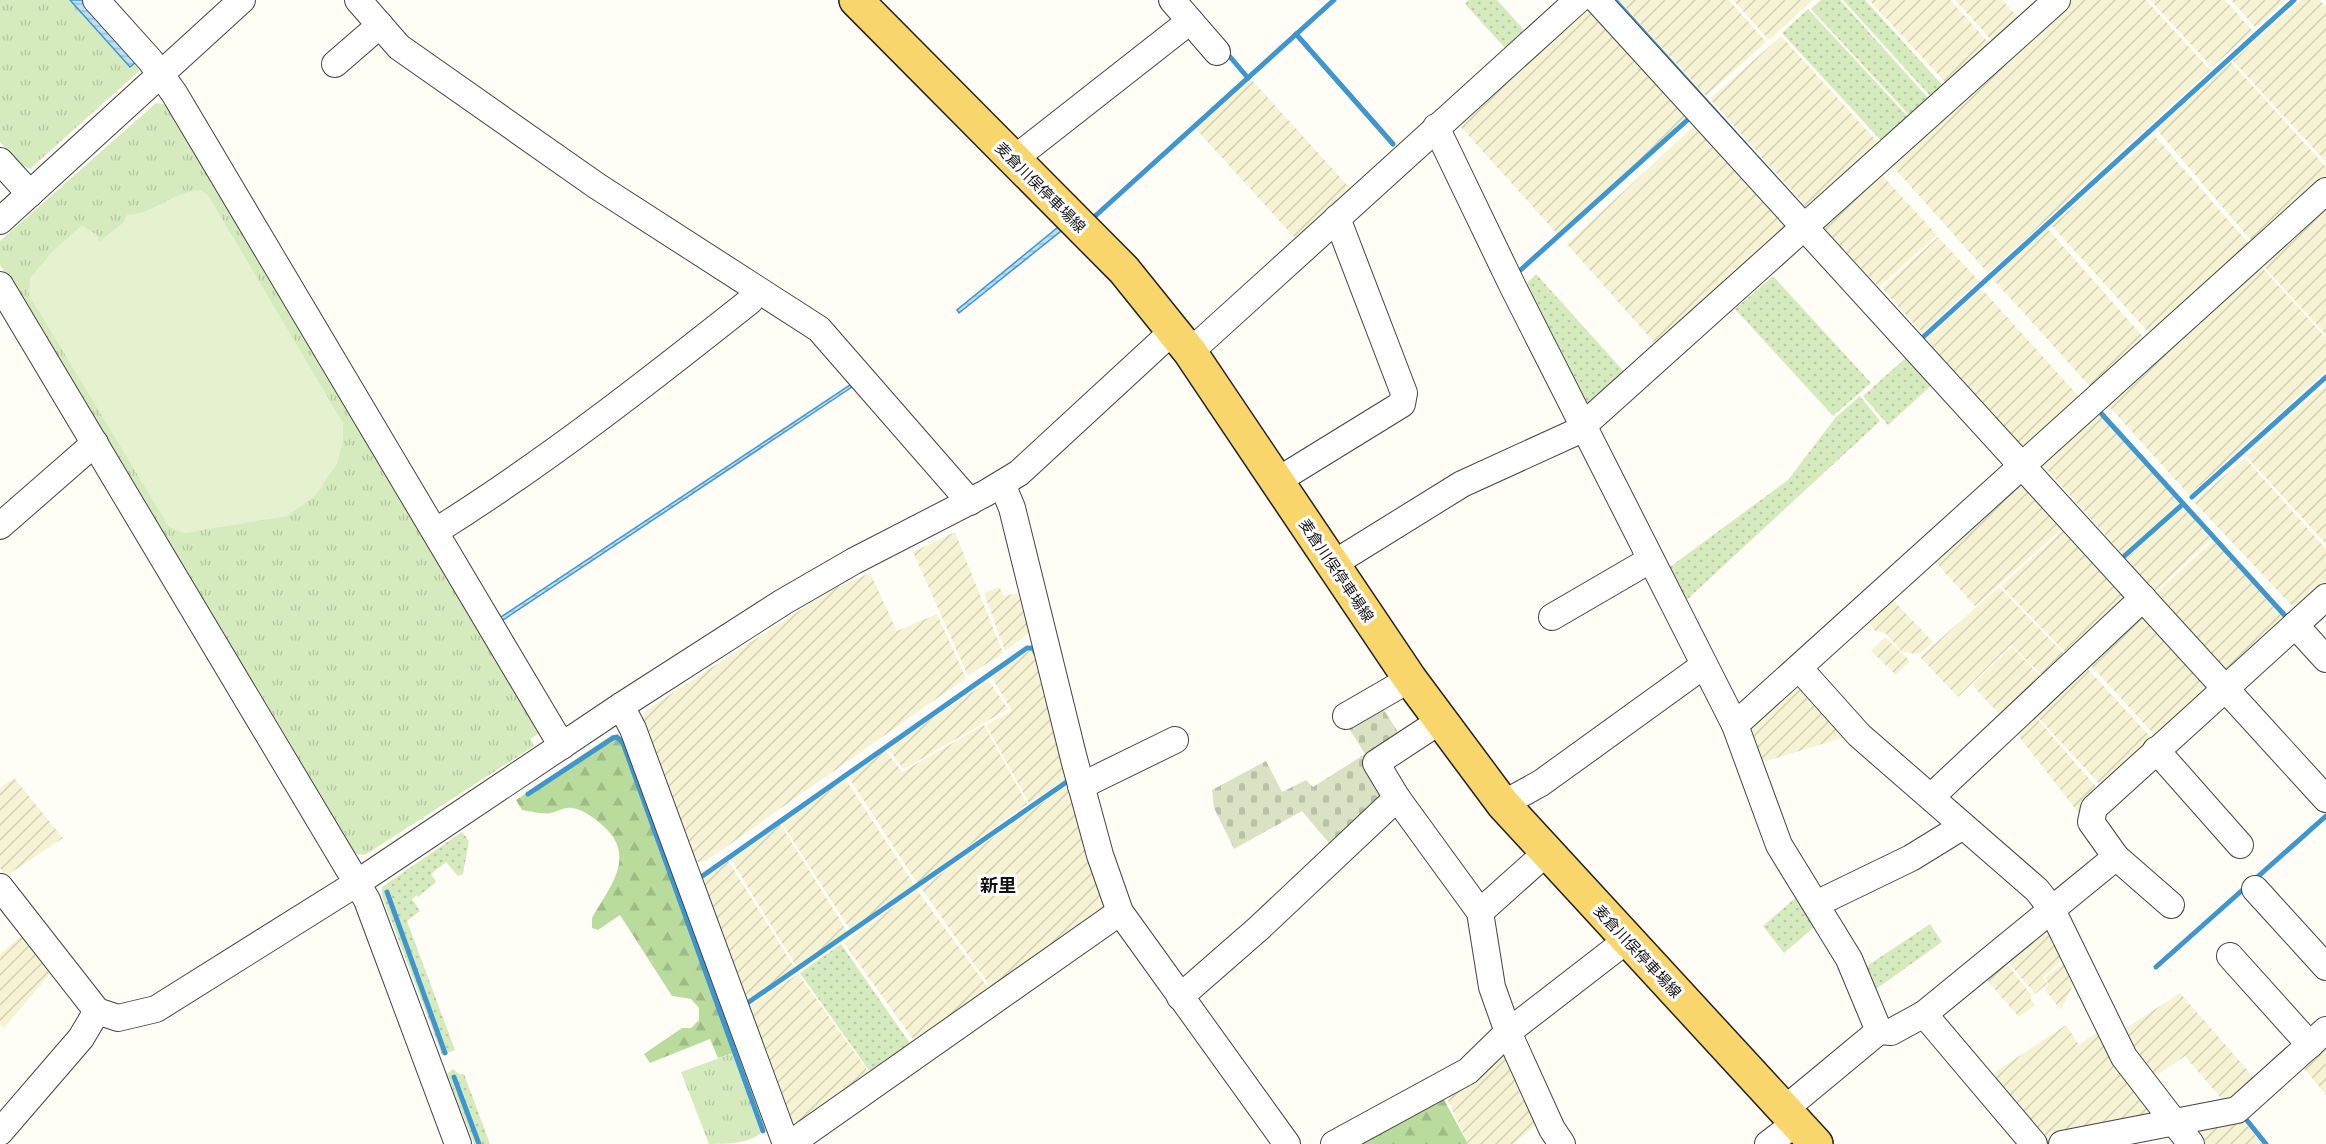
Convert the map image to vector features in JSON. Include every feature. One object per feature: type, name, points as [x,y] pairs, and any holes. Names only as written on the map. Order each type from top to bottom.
[{"type":"main road","name":"麦倉川俣停車場線","points":[[856,0],[1124,270],[1182,341],[1410,679],[1503,804],[1799,1125]]},
{"type":"street","points":[[96,0],[161,76],[436,531],[562,746]]},
{"type":"street","points":[[0,220],[242,0]]},
{"type":"street","points":[[358,0],[399,47],[597,186],[819,329],[970,502]]},
{"type":"street","points":[[1172,0],[1217,52]]},
{"type":"street","points":[[0,887],[97,1011],[118,1018],[156,1009],[357,883],[621,706],[810,586],[1002,484],[1337,218],[1578,0]]},
{"type":"street","points":[[1597,0],[2023,464],[2326,799]]},
{"type":"street","points":[[1334,564],[1462,484],[1584,426],[2057,0]]},
{"type":"street","points":[[1014,159],[1190,21]]},
{"type":"street","points":[[335,64],[380,26]]},
{"type":"street","points":[[1436,127],[1702,666],[1735,725],[1779,845],[1849,959],[1879,1031]]},
{"type":"street","points":[[0,161],[30,194]]},
{"type":"street","points":[[1735,725],[2326,191]]},
{"type":"street","points":[[1277,481],[1402,404],[1404,393],[1337,218]]},
{"type":"street","points":[[0,285],[367,900],[458,1144]]},
{"type":"street","points":[[436,531],[509,485],[648,382],[750,302],[757,291]]},
{"type":"street","points":[[0,526],[95,443]]},
{"type":"street","points":[[1002,484],[1012,508],[1100,855],[1120,912],[1287,1144]]},
{"type":"street","points":[[1552,617],[1650,560]]},
{"type":"street","points":[[2171,905],[2116,857],[2091,822],[2094,808],[2326,597]]},
{"type":"street","points":[[1931,796],[2143,598]]},
{"type":"street","points":[[2295,625],[2326,659]]},
{"type":"street","points":[[1503,804],[1541,783],[1702,666]]},
{"type":"street","points":[[1799,668],[1859,735],[2037,890],[2051,908],[2124,1057],[2191,1144]]},
{"type":"street","points":[[1346,716],[1410,679]]},
{"type":"street","points":[[621,706],[633,729],[786,1144],[1120,912]]},
{"type":"street","points":[[1440,721],[1376,763],[1397,798],[1480,912],[1492,987],[1508,1032],[1552,1129],[1562,1144]]},
{"type":"street","points":[[1081,786],[1174,740]]},
{"type":"street","points":[[2156,750],[2240,845]]},
{"type":"street","points":[[1180,997],[1259,928],[1397,798]]},
{"type":"street","points":[[1816,904],[1911,858],[1963,826]]},
{"type":"street","points":[[1480,912],[1547,852]]},
{"type":"street","points":[[1879,1031],[1891,1032],[1924,1014],[2116,857]]},
{"type":"street","points":[[2255,889],[2326,967]]},
{"type":"street","points":[[1335,1144],[1468,1071],[1508,1032],[1627,940]]},
{"type":"street","points":[[2062,1144],[2237,1110],[2318,1037],[2230,956]]},
{"type":"street","points":[[0,1132],[81,1038],[97,1011]]},
{"type":"street","points":[[1924,1014],[2034,1144]]},
{"type":"street","points":[[1768,1144],[1799,1125],[1879,1031]]},
{"type":"shaded area","points":[[1619,0],[1729,0],[1766,42],[1706,96]]},
{"type":"shaded area","points":[[1733,0],[1813,0],[1769,40]]},
{"type":"shaded area","points":[[1869,0],[1950,0],[1989,43],[1947,84]]},
{"type":"shaded area","points":[[1955,0],[2002,0],[2019,18],[1993,42]]},
{"type":"shaded area","points":[[2068,0],[2146,0],[2210,70],[1988,273],[1889,162]]},
{"type":"shaded area","points":[[2150,0],[2225,0],[2253,31],[2212,67]]},
{"type":"shaded area","points":[[2231,0],[2286,0],[2256,28]]},
{"type":"shaded area","points":[[2301,0],[2320,0],[2326,7],[2326,162],[2233,61]]},
{"type":"shaded area","points":[[1590,8],[1693,117],[1560,237],[1459,125]]},
{"type":"shaded area","points":[[1781,36],[1881,146],[1809,210],[1710,99]]},
{"type":"shaded area","points":[[2231,62],[2326,167],[2326,178],[2254,244],[2157,130]]},
{"type":"shaded area","points":[[1250,78],[1350,188],[1295,238],[1195,128]]},
{"type":"shaded area","points":[[1697,123],[1794,225],[1660,349],[1567,244]]},
{"type":"shaded area","points":[[2154,135],[2249,244],[2151,335],[2052,226]]},
{"type":"shaded area","points":[[1881,174],[1937,235],[1879,287],[1823,227]]},
{"type":"shaded area","points":[[2326,204],[2326,335],[2259,261]]},
{"type":"shaded area","points":[[2047,228],[2146,340],[2093,390],[1992,278]]},
{"type":"shaded area","points":[[1938,237],[1979,281],[1922,333],[1882,288]]},
{"type":"shaded area","points":[[2257,262],[2326,338],[2326,371],[2189,495],[2105,402]]},
{"type":"shaded area","points":[[1982,289],[2080,398],[2026,450],[1926,340]]},
{"type":"shaded area","points":[[2326,384],[2326,544],[2246,456]]},
{"type":"shaded area","points":[[2098,413],[2181,504],[2123,555],[2041,463]]},
{"type":"shaded area","points":[[2245,458],[2326,549],[2326,582],[2296,610],[2194,502]]},
{"type":"shaded area","points":[[2021,483],[2028,485],[2065,526],[1975,606],[1933,559]]},
{"type":"shaded area","points":[[2184,507],[2211,539],[2154,592],[2126,559]]},
{"type":"shaded area","points":[[2066,528],[2131,599],[2071,658],[2001,586]]},
{"type":"shaded area","points":[[955,532],[1003,653],[968,676],[913,552]]},
{"type":"shaded area","points":[[2214,540],[2287,621],[2230,673],[2156,593]]},
{"type":"shaded area","points":[[870,573],[897,631],[937,614],[966,678],[706,861],[697,862],[643,719],[645,711],[831,590]]},
{"type":"shaded area","points":[[999,587],[1004,596],[1025,592],[1032,631],[1005,651],[984,593]]},
{"type":"shaded area","points":[[1999,587],[2070,660],[2048,681],[2011,645],[1958,697],[1920,657]]},
{"type":"shaded area","points":[[1892,599],[1933,642],[1919,654],[1902,652],[1885,633],[1875,631],[1868,621]]},
{"type":"shaded area","points":[[2139,614],[2145,614],[2212,687],[2159,740],[2087,661]]},
{"type":"shaded area","points":[[1885,637],[1910,661],[1896,675],[1871,651]]},
{"type":"shaded area","points":[[1034,647],[1067,779],[1029,803],[986,725],[1012,711],[991,676]]},
{"type":"shaded area","points":[[2012,647],[2045,681],[2003,718],[1972,685]]},
{"type":"shaded area","points":[[2084,665],[2157,744],[2106,791],[2033,712]]},
{"type":"shaded area","points":[[989,681],[1008,709],[904,769],[887,748]]},
{"type":"shaded area","points":[[1802,684],[1848,736],[1754,765],[1747,734]]},
{"type":"shaded area","points":[[2033,714],[2104,796],[2081,816],[2014,730]]},
{"type":"shaded area","points":[[984,725],[1027,804],[917,883],[848,776],[884,749],[902,772]]},
{"type":"shaded area","points":[[844,777],[915,886],[851,931],[781,822]]},
{"type":"shaded area","points":[[14,778],[63,838],[6,876],[0,868],[0,788]]},
{"type":"shaded area","points":[[1069,784],[1107,908],[992,989],[921,888]]},
{"type":"shaded area","points":[[779,822],[848,933],[798,969],[730,858]]},
{"type":"shaded area","points":[[727,859],[796,970],[748,1004],[700,879]]},
{"type":"shaded area","points":[[917,890],[989,989],[915,1042],[844,943]]},
{"type":"shaded area","points":[[2046,929],[2052,933],[2065,958],[2043,977],[2047,984],[2035,994],[2008,962]]},
{"type":"shaded area","points":[[21,936],[50,974],[4,1028],[0,1025],[0,954]]},
{"type":"shaded area","points":[[2065,961],[2073,985],[2061,1010],[2045,990],[2048,984],[2045,978]]},
{"type":"shaded area","points":[[2006,963],[2032,996],[2030,998],[2035,1005],[2019,1017],[1986,979]]},
{"type":"shaded area","points":[[798,974],[870,1074],[799,1123],[790,1119],[748,1007]]},
{"type":"shaded area","points":[[2180,993],[2258,1082],[2225,1103],[2185,1056],[2153,1078],[2133,1053],[2123,1030]]},
{"type":"shaded area","points":[[2066,1025],[2079,1045],[2099,1031],[2160,1120],[2039,1143],[1985,1079]]},
{"type":"shaded area","points":[[2326,1047],[2326,1095],[2304,1068]]},
{"type":"shaded area","points":[[1503,1048],[1540,1122],[1513,1144],[1468,1144],[1445,1094]]},
{"type":"shaded area","points":[[2242,1119],[2262,1144],[2203,1144],[2196,1129]]},
{"type":"green space","points":[[0,0],[85,0],[138,63],[139,71],[30,169],[21,165],[0,142]]},
{"type":"green space","points":[[1469,0],[1497,0],[1525,31],[1506,49],[1465,4]]},
{"type":"green space","points":[[1821,0],[1840,0],[1929,99],[1911,117],[1811,9]]},
{"type":"green space","points":[[1843,0],[1865,0],[1944,87],[1932,98]]},
{"type":"green space","points":[[1808,9],[1911,120],[1885,145],[1782,33]]},
{"type":"green space","points":[[156,103],[170,105],[545,730],[530,739],[534,746],[365,855],[350,853],[0,265],[0,241]]},
{"type":"green space","points":[[201,190],[208,195],[343,423],[343,441],[337,464],[315,496],[287,516],[184,533],[169,527],[29,295],[30,278],[52,252],[82,225],[97,235],[99,242],[123,223],[127,215],[146,211],[181,194]]},
{"type":"green space","points":[[1536,274],[1629,377],[1587,410],[1526,284]]},
{"type":"green space","points":[[1773,276],[1871,383],[1833,416],[1735,309]]},
{"type":"green space","points":[[1909,355],[1934,383],[1888,425],[1863,396]]},
{"type":"green space","points":[[1860,396],[1880,421],[1680,606],[1663,572],[1788,480],[1836,417]]},
{"type":"green space","points":[[1378,701],[1402,738],[1369,758],[1387,794],[1333,848],[1302,811],[1234,849],[1214,808],[1212,790],[1266,761],[1282,792],[1306,780],[1313,787],[1365,754],[1346,723]]},
{"type":"green space","points":[[612,735],[620,736],[625,742],[739,1051],[718,1058],[710,1039],[650,1063],[644,1054],[682,1028],[691,1028],[699,1020],[699,1008],[691,999],[672,996],[620,915],[598,930],[592,928],[592,918],[618,870],[618,847],[612,836],[598,821],[580,810],[569,808],[540,813],[522,810],[516,800]]},
{"type":"green space","points":[[462,832],[469,841],[463,874],[458,876],[446,862],[431,874],[436,882],[418,897],[417,895],[412,899],[420,911],[407,921],[455,1050],[442,1055],[382,896],[382,887]]},
{"type":"green space","points":[[1801,893],[1819,923],[1784,953],[1763,926]]},
{"type":"green space","points":[[1930,924],[1942,942],[1869,994],[1861,970]]},
{"type":"green space","points":[[841,944],[911,1045],[871,1073],[800,973]]},
{"type":"green space","points":[[739,1051],[767,1127],[762,1133],[749,1140],[709,1144],[681,1072]]},
{"type":"green space","points":[[453,1069],[459,1074],[464,1074],[490,1144],[474,1144],[447,1074]]},
{"type":"green space","points":[[1443,1098],[1468,1144],[1357,1144]]},
{"type":"water","points":[[70,0],[82,0],[137,61],[130,67]]},
{"type":"water","points":[[1610,0],[1617,0],[1808,212],[1805,215]]},
{"type":"water","points":[[1063,223],[1066,227],[959,313],[957,310]]},
{"type":"water","points":[[850,385],[852,387],[500,622],[498,619]]},
{"type":"waterway","points":[[1093,218],[1334,0]]},
{"type":"waterway","points":[[1921,339],[2294,0]]},
{"type":"waterway","points":[[1296,34],[1393,144]]},
{"type":"waterway","points":[[1226,52],[1248,78]]},
{"type":"waterway","points":[[1516,274],[1693,115]]},
{"type":"waterway","points":[[2192,497],[2326,377]]},
{"type":"waterway","points":[[2099,411],[2289,620]]},
{"type":"waterway","points":[[2121,559],[2183,504]]},
{"type":"waterway","points":[[701,877],[1027,648],[1033,648],[1036,654]]},
{"type":"waterway","points":[[528,794],[613,738],[617,737],[623,743],[763,1131]]},
{"type":"waterway","points":[[746,1004],[1071,779]]},
{"type":"waterway","points":[[2254,880],[2326,816]]},
{"type":"waterway","points":[[2156,967],[2247,886]]},
{"type":"waterway","points":[[387,892],[445,1053]]},
{"type":"waterway","points":[[454,1077],[479,1144]]},
{"type":"waterway","points":[[2245,1118],[2266,1144]]},
{"type":"district","name":"新里","points":[[998,885]]}]
